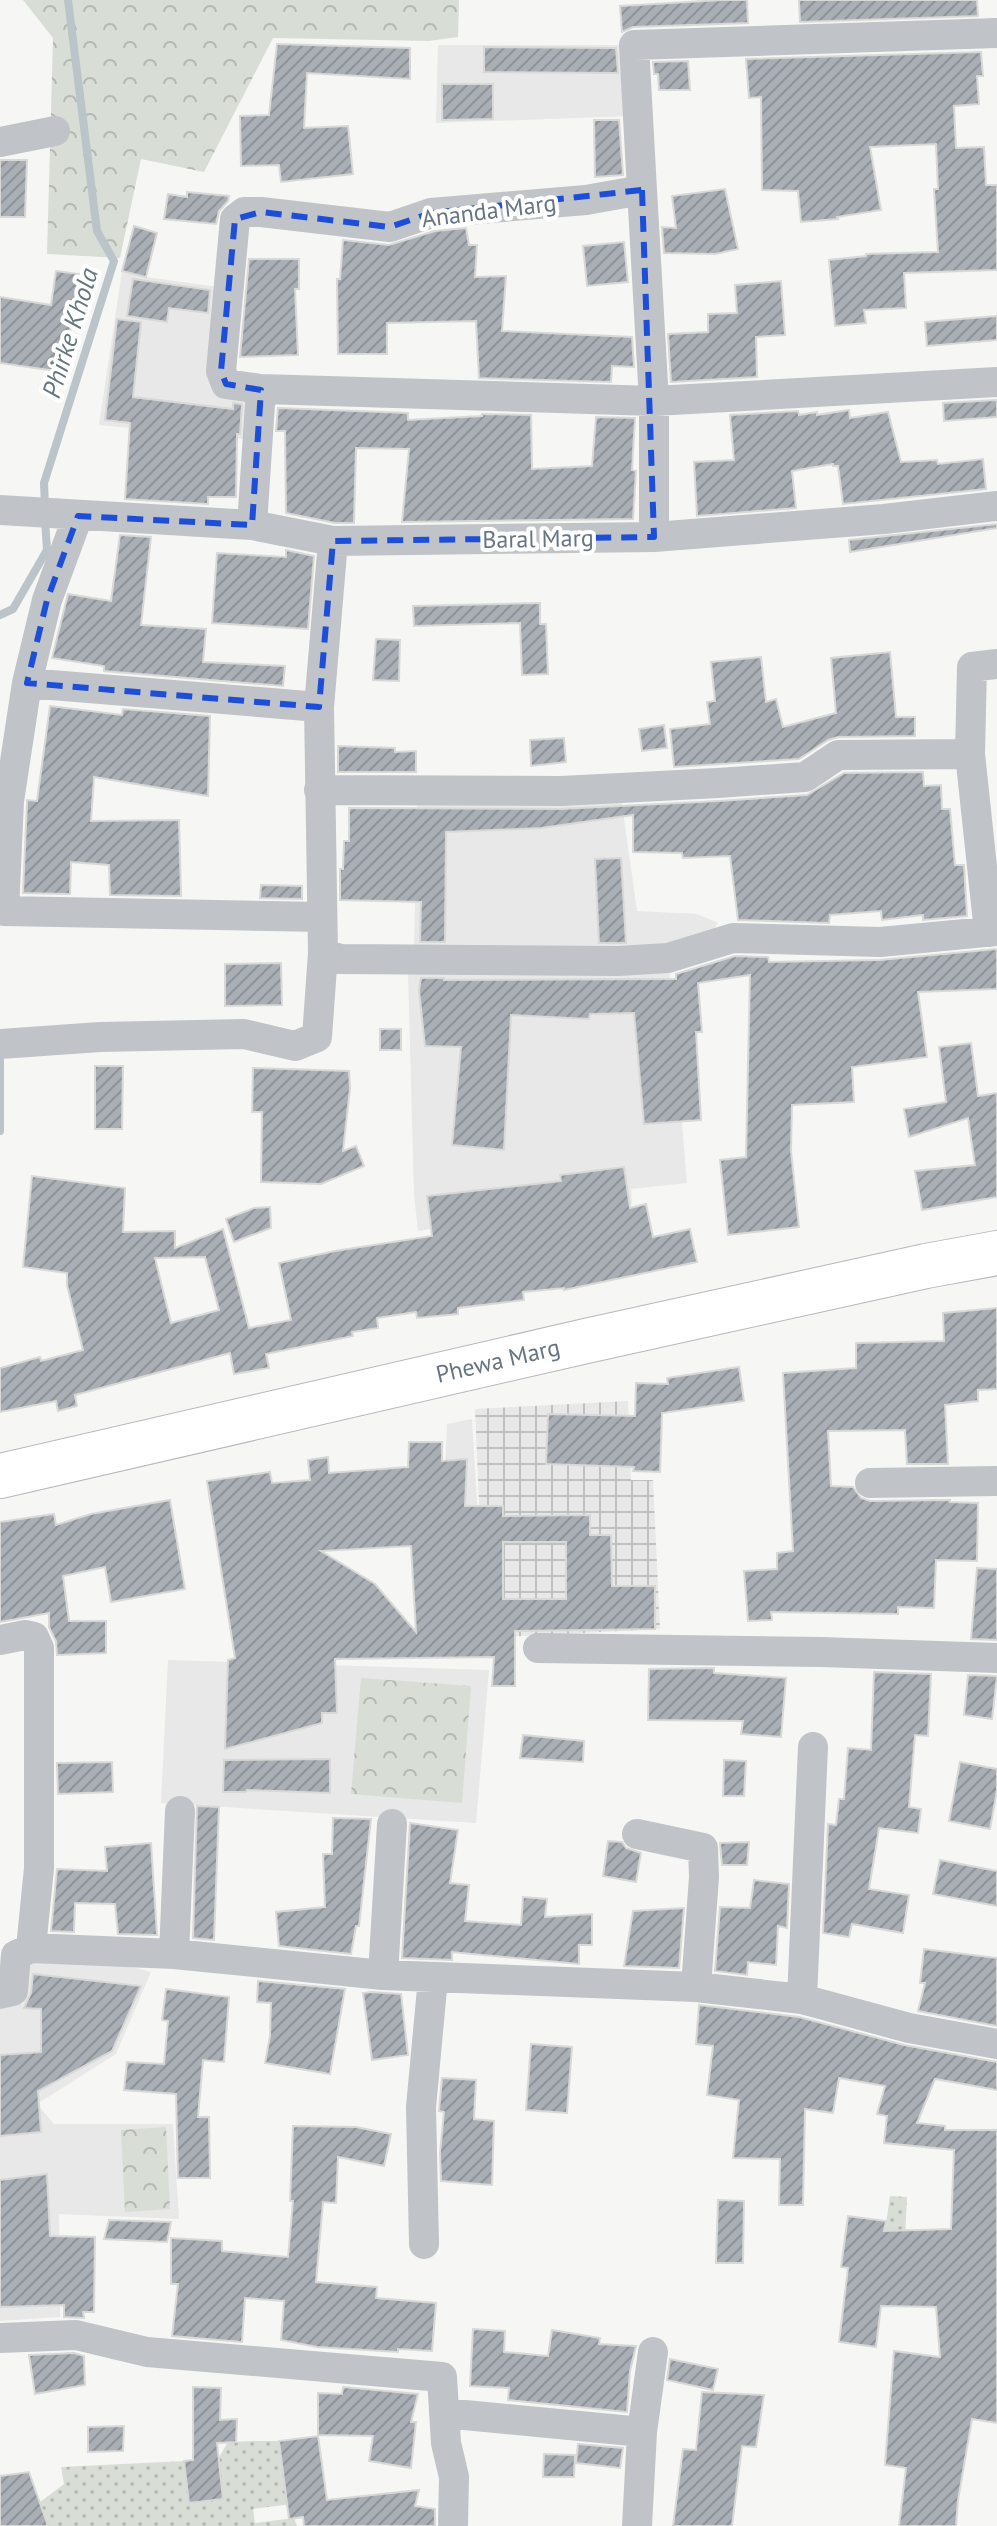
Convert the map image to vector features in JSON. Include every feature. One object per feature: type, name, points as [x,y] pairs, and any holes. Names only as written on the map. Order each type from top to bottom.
[{"type":"highway","name":"Phewa Marg","points":[[0,1476],[586,1341],[997,1253]]},
{"type":"street","points":[[654,537],[654,401],[634,45],[997,33]]},
{"type":"street","points":[[0,142],[55,131]]},
{"type":"street","name":"Ananda Marg","points":[[642,190],[586,200],[431,213],[390,227],[244,212],[235,219],[221,371],[226,384],[261,389],[654,401],[997,382]]},
{"type":"street","points":[[252,525],[261,389]]},
{"type":"street","name":"Baral Marg","points":[[7,510],[252,525],[333,541],[654,537],[884,519],[997,506]]},
{"type":"street","points":[[78,516],[47,600],[27,683],[9,801],[4,911],[322,917]]},
{"type":"street","points":[[0,1044],[100,1037],[244,1034],[295,1046],[317,1037],[323,953],[319,707],[333,541]]},
{"type":"street","points":[[323,953],[340,959],[618,961],[668,958],[733,938],[880,942],[993,932],[970,754],[972,667],[997,664]]},
{"type":"street","points":[[27,683],[319,707]]},
{"type":"street","points":[[319,790],[561,791],[718,783],[805,777],[838,755],[970,754]]},
{"type":"street","points":[[870,1483],[997,1481]]},
{"type":"street","points":[[0,1640],[25,1635],[34,1637],[39,1648],[39,1868],[31,1948]]},
{"type":"street","points":[[538,1648],[805,1651],[997,1658]]},
{"type":"street","points":[[802,1999],[813,1747]]},
{"type":"street","points":[[174,1954],[180,1811]]},
{"type":"street","points":[[383,1975],[392,1824]]},
{"type":"street","points":[[637,1834],[703,1848],[704,1877],[696,1987]]},
{"type":"street","points":[[0,1994],[13,1991],[16,1955],[31,1948],[174,1954],[383,1975],[696,1987],[802,1999],[909,2028],[997,2044]]},
{"type":"street","points":[[424,2244],[421,2107],[433,1978]]},
{"type":"street","points":[[0,2338],[76,2335],[147,2352],[442,2377],[454,2477],[453,2526]]},
{"type":"street","points":[[637,2526],[642,2432],[653,2352]]},
{"type":"street","points":[[444,2413],[642,2432]]},
{"type":"highlighted area","points":[[642,190],[654,537],[333,541],[319,707],[27,683],[47,600],[78,516],[252,525],[261,390],[226,384],[221,371],[235,219],[261,212],[390,227],[431,213]]},
{"type":"shaded area","points":[[438,45],[627,45],[629,116],[436,123]]},
{"type":"shaded area","points":[[122,271],[226,288],[212,388],[251,395],[243,439],[99,425]]},
{"type":"shaded area","points":[[620,790],[637,911],[697,914],[718,923],[708,939],[675,950],[414,952],[417,800]]},
{"type":"shaded area","points":[[669,968],[687,1183],[631,1189],[632,1204],[565,1217],[551,1210],[418,1231],[414,1194],[408,970]]},
{"type":"shaded area","points":[[628,1401],[631,1480],[653,1480],[660,1629],[485,1638],[475,1409]]},
{"type":"shaded area","points":[[472,1419],[478,1518],[443,1520],[447,1424]]},
{"type":"shaded area","points":[[168,1660],[489,1670],[476,1823],[161,1803]]},
{"type":"shaded area","points":[[25,1957],[111,1961],[151,1972],[116,2054],[37,2104],[54,2124],[173,2124],[179,2219],[59,2214],[60,2317],[0,2321],[0,2003],[23,2004]]},
{"type":"green space","points":[[23,0],[459,0],[458,37],[429,41],[273,38],[204,172],[141,159],[120,258],[47,254],[53,38]]},
{"type":"green space","points":[[361,1678],[471,1686],[462,1803],[351,1794]]},
{"type":"green space","points":[[166,2127],[170,2209],[125,2212],[121,2130]]},
{"type":"green space","points":[[890,2196],[907,2197],[903,2278],[878,2278]]},
{"type":"green space","points":[[279,2441],[292,2504],[253,2509],[255,2523],[294,2518],[297,2526],[48,2526],[40,2502],[64,2484],[61,2467],[184,2461],[223,2499],[219,2457],[228,2442]]},
{"type":"building","points":[[747,0],[748,23],[633,27],[622,32],[620,6]]},
{"type":"building","points":[[799,0],[977,0],[978,16],[800,22]]},
{"type":"building","points":[[277,44],[410,48],[410,79],[307,73],[304,128],[348,126],[353,174],[281,182],[279,165],[241,166],[240,116],[269,115]]},
{"type":"building","points":[[484,47],[616,48],[618,73],[484,72]]},
{"type":"building","points":[[981,52],[983,76],[977,76],[979,104],[954,106],[956,148],[984,147],[986,185],[997,185],[997,270],[904,273],[906,308],[864,310],[866,323],[835,326],[829,260],[866,254],[938,252],[934,189],[938,189],[936,144],[870,147],[881,210],[838,219],[801,222],[798,191],[762,190],[761,97],[749,98],[746,59]]},
{"type":"building","points":[[688,61],[690,90],[659,90],[653,62]]},
{"type":"building","points":[[442,84],[493,84],[493,119],[442,120]]},
{"type":"building","points":[[594,120],[619,120],[623,175],[595,177]]},
{"type":"building","points":[[0,160],[27,160],[25,217],[0,217]]},
{"type":"building","points":[[725,189],[738,249],[715,254],[664,253],[662,227],[676,228],[672,196]]},
{"type":"building","points":[[187,192],[229,196],[219,211],[216,224],[164,219],[168,194],[187,197]]},
{"type":"building","points":[[134,226],[157,233],[146,277],[122,271]]},
{"type":"building","points":[[466,228],[469,245],[477,245],[475,277],[506,276],[502,331],[632,337],[634,367],[612,366],[611,382],[479,378],[476,321],[387,323],[387,354],[338,354],[337,279],[340,279],[343,240],[389,245],[435,231]]},
{"type":"building","points":[[624,242],[628,282],[587,286],[583,246]]},
{"type":"building","points":[[249,259],[299,259],[299,289],[295,289],[298,355],[240,357]]},
{"type":"building","points":[[56,271],[79,274],[64,372],[0,363],[0,297],[51,305]]},
{"type":"building","points":[[133,279],[210,290],[208,313],[169,308],[167,322],[127,316]]},
{"type":"building","points":[[781,281],[785,335],[756,337],[757,377],[671,382],[668,334],[708,332],[708,314],[737,313],[735,285]]},
{"type":"building","points":[[997,316],[997,340],[927,346],[925,322]]},
{"type":"building","points":[[117,319],[141,322],[133,397],[233,409],[233,403],[242,404],[240,434],[237,434],[236,497],[208,497],[208,504],[125,499],[130,423],[105,420]]},
{"type":"building","points":[[997,400],[997,417],[944,421],[943,403]]},
{"type":"building","points":[[278,408],[408,413],[408,420],[482,414],[531,415],[532,469],[592,466],[596,417],[635,418],[633,519],[402,522],[409,449],[356,448],[354,523],[335,523],[286,513],[285,431],[276,431]]},
{"type":"building","points":[[849,410],[850,418],[888,412],[901,462],[937,460],[938,464],[983,459],[986,489],[843,504],[838,466],[833,464],[792,471],[796,508],[697,516],[694,462],[734,460],[730,415],[798,411],[799,415],[817,412],[817,415]]},
{"type":"building","points":[[997,524],[997,528],[850,552],[849,540]]},
{"type":"building","points":[[120,535],[151,537],[141,625],[206,629],[203,662],[285,666],[283,686],[104,671],[104,666],[52,658],[68,594],[111,601]]},
{"type":"building","points":[[286,550],[314,556],[308,629],[212,623],[217,553],[286,557]]},
{"type":"building","points":[[540,603],[540,624],[546,624],[548,674],[522,675],[520,623],[414,626],[413,606]]},
{"type":"building","points":[[376,639],[400,640],[399,681],[373,680]]},
{"type":"building","points":[[890,652],[896,717],[915,717],[915,736],[838,737],[799,759],[674,767],[670,729],[710,724],[707,702],[715,701],[711,662],[761,657],[766,702],[776,699],[783,727],[836,713],[831,658]]},
{"type":"building","points":[[50,706],[122,715],[123,709],[210,716],[208,796],[94,777],[91,821],[179,820],[181,896],[110,895],[109,865],[71,862],[70,894],[23,893],[27,800],[37,801]]},
{"type":"building","points":[[664,725],[667,748],[642,751],[639,729]]},
{"type":"building","points":[[564,738],[566,762],[531,766],[530,740]]},
{"type":"building","points":[[338,746],[416,751],[416,772],[338,772]]},
{"type":"building","points":[[923,772],[924,786],[941,785],[942,809],[950,809],[955,865],[964,865],[967,916],[923,920],[923,915],[882,920],[881,911],[830,915],[829,923],[738,920],[730,856],[683,858],[682,853],[633,852],[633,815],[541,828],[446,832],[445,942],[420,942],[421,902],[340,900],[344,841],[349,841],[349,808],[561,809],[719,801],[807,795],[844,773]]},
{"type":"building","points":[[621,858],[626,943],[599,943],[595,859]]},
{"type":"building","points":[[261,885],[302,886],[302,899],[260,898]]},
{"type":"building","points":[[997,949],[997,989],[918,992],[927,1057],[852,1067],[854,1102],[792,1105],[791,1151],[799,1227],[728,1235],[720,1160],[746,1157],[750,975],[698,983],[702,1032],[696,1032],[701,1120],[644,1124],[634,1013],[590,1014],[589,1019],[511,1015],[504,1150],[452,1145],[461,1047],[425,1046],[419,990],[421,978],[676,979],[676,974],[735,956],[768,957],[769,962],[880,960]]},
{"type":"building","points":[[281,963],[282,1005],[225,1006],[225,964]]},
{"type":"building","points":[[380,1029],[401,1029],[401,1050],[380,1050]]},
{"type":"building","points":[[971,1043],[978,1096],[997,1093],[997,1197],[922,1210],[915,1171],[975,1165],[968,1118],[909,1137],[904,1109],[946,1102],[939,1047]]},
{"type":"building","points":[[95,1066],[123,1066],[122,1129],[95,1129]]},
{"type":"building","points":[[253,1068],[349,1071],[343,1151],[356,1146],[364,1166],[321,1184],[261,1182],[262,1112],[252,1112]]},
{"type":"building","points":[[624,1167],[630,1208],[646,1204],[653,1237],[690,1229],[697,1262],[564,1290],[523,1292],[524,1300],[458,1308],[458,1314],[417,1318],[416,1312],[377,1318],[378,1328],[266,1354],[269,1368],[234,1374],[230,1353],[75,1395],[77,1406],[58,1411],[56,1401],[0,1412],[0,1368],[83,1350],[67,1285],[67,1273],[23,1267],[32,1176],[125,1188],[123,1232],[175,1231],[175,1248],[223,1229],[249,1328],[291,1320],[279,1263],[432,1236],[427,1196],[561,1181],[560,1175]],"holes":[[[205,1257],[219,1310],[171,1323],[155,1258]]]},
{"type":"building","points":[[270,1207],[271,1228],[234,1242],[226,1219],[254,1208]]},
{"type":"building","points":[[997,1308],[997,1389],[978,1390],[978,1401],[945,1405],[948,1464],[907,1464],[905,1430],[828,1431],[831,1486],[853,1487],[861,1498],[870,1501],[950,1500],[978,1503],[977,1561],[936,1560],[934,1608],[898,1607],[898,1614],[771,1612],[772,1620],[748,1621],[744,1571],[777,1569],[777,1553],[793,1551],[783,1373],[856,1368],[856,1343],[944,1341],[943,1313]]},
{"type":"building","points":[[739,1367],[744,1401],[662,1413],[660,1472],[633,1471],[634,1467],[546,1464],[548,1414],[635,1416],[636,1383],[668,1384],[667,1378]]},
{"type":"building","points":[[409,1442],[442,1442],[442,1461],[467,1459],[465,1506],[503,1506],[503,1516],[590,1515],[590,1535],[611,1535],[612,1586],[655,1586],[655,1629],[515,1631],[515,1686],[492,1686],[494,1657],[335,1659],[337,1713],[322,1713],[322,1723],[225,1749],[228,1660],[235,1658],[207,1481],[270,1472],[272,1483],[310,1480],[308,1460],[328,1457],[329,1473],[408,1467]],"holes":[[[503,1542],[566,1542],[566,1599],[503,1599]],[[411,1546],[416,1632],[375,1584],[321,1551]]]},
{"type":"building","points":[[170,1500],[185,1589],[111,1602],[105,1567],[63,1576],[69,1621],[106,1621],[106,1653],[57,1655],[56,1641],[49,1627],[49,1613],[0,1622],[0,1522],[54,1514],[56,1525],[91,1514]]},
{"type":"building","points":[[977,1568],[997,1569],[997,1640],[971,1639]]},
{"type":"building","points":[[714,1668],[714,1673],[786,1678],[781,1737],[741,1734],[743,1721],[648,1720],[649,1669]]},
{"type":"building","points":[[874,1672],[931,1674],[928,1736],[915,1735],[909,1807],[921,1809],[918,1833],[879,1828],[869,1889],[909,1895],[903,1933],[852,1924],[849,1937],[823,1933],[828,1824],[836,1825],[839,1799],[844,1799],[848,1748],[871,1750]]},
{"type":"building","points":[[968,1675],[997,1676],[992,1719],[964,1715]]},
{"type":"building","points":[[523,1735],[584,1741],[583,1762],[520,1758]]},
{"type":"building","points":[[330,1759],[330,1793],[223,1792],[224,1760]]},
{"type":"building","points":[[724,1760],[746,1761],[744,1796],[723,1796]]},
{"type":"building","points":[[112,1762],[113,1792],[58,1794],[57,1763]]},
{"type":"building","points":[[960,1762],[997,1769],[997,1790],[990,1829],[949,1821]]},
{"type":"building","points":[[197,1806],[219,1807],[214,1940],[193,1938]]},
{"type":"building","points":[[333,1818],[371,1819],[359,1926],[356,1926],[351,1954],[279,1946],[276,1912],[325,1907],[323,1854],[332,1854]]},
{"type":"building","points":[[410,1823],[458,1830],[450,1883],[469,1885],[465,1921],[521,1925],[523,1897],[547,1899],[545,1917],[592,1914],[592,1945],[579,1945],[579,1964],[452,1952],[452,1960],[402,1958]]},
{"type":"building","points":[[608,1841],[622,1842],[626,1848],[641,1853],[636,1882],[603,1876]]},
{"type":"building","points":[[749,1842],[747,1865],[722,1865],[720,1843]]},
{"type":"building","points":[[151,1843],[157,1935],[118,1934],[115,1904],[75,1903],[74,1932],[51,1931],[57,1869],[107,1871],[105,1847]]},
{"type":"building","points":[[940,1860],[997,1871],[997,1906],[933,1894]]},
{"type":"building","points":[[754,1880],[789,1884],[787,1928],[778,1926],[776,1965],[748,1962],[747,1975],[715,1971],[720,1907],[750,1908]]},
{"type":"building","points":[[684,1908],[679,1968],[624,1966],[633,1911]]},
{"type":"building","points":[[924,1949],[997,1958],[997,2026],[918,2011],[925,1983],[920,1983]]},
{"type":"building","points":[[33,1974],[141,1986],[112,2051],[38,2091],[41,2132],[0,2136],[0,2055],[41,2052],[41,2009],[24,2008],[31,1993]]},
{"type":"building","points":[[258,1981],[345,1989],[330,2074],[265,2063],[271,2003],[257,2002]]},
{"type":"building","points":[[166,1989],[229,1997],[224,2062],[203,2060],[198,2117],[209,2117],[210,2178],[178,2178],[176,2094],[124,2090],[127,2062],[164,2064],[168,2021],[162,2020]]},
{"type":"building","points":[[363,1993],[401,1994],[408,2055],[372,2060]]},
{"type":"building","points":[[699,2005],[799,2017],[904,2045],[997,2062],[997,2090],[935,2079],[917,2123],[945,2126],[945,2130],[997,2130],[997,2423],[972,2419],[956,2526],[899,2526],[906,2468],[885,2465],[894,2351],[940,2357],[936,2307],[881,2306],[876,2347],[839,2342],[848,2268],[841,2267],[848,2216],[886,2221],[884,2231],[951,2229],[954,2150],[884,2143],[887,2116],[877,2114],[885,2086],[839,2078],[833,2113],[805,2109],[803,2205],[779,2205],[780,2159],[733,2158],[739,2100],[707,2095],[713,2046],[696,2044]]},
{"type":"building","points":[[531,2044],[572,2047],[567,2113],[526,2110]]},
{"type":"building","points":[[442,2078],[476,2080],[474,2119],[494,2121],[492,2185],[441,2181],[444,2112],[439,2111]]},
{"type":"building","points":[[293,2126],[356,2127],[391,2134],[384,2166],[338,2157],[336,2203],[323,2202],[316,2282],[377,2287],[376,2298],[436,2303],[432,2351],[317,2347],[281,2340],[284,2301],[245,2298],[242,2342],[172,2336],[178,2284],[171,2284],[171,2238],[222,2241],[222,2251],[288,2257],[293,2201],[290,2201]]},
{"type":"building","points":[[47,2174],[50,2236],[95,2237],[94,2312],[83,2312],[84,2318],[64,2317],[64,2305],[0,2307],[0,2180]]},
{"type":"building","points":[[718,2200],[744,2201],[743,2263],[716,2263]]},
{"type":"building","points":[[109,2220],[171,2222],[167,2242],[104,2239]]},
{"type":"building","points":[[473,2329],[505,2331],[504,2352],[548,2356],[552,2330],[600,2338],[599,2344],[636,2346],[630,2371],[627,2412],[508,2400],[509,2388],[470,2386]]},
{"type":"building","points":[[74,2353],[84,2356],[85,2385],[35,2394],[29,2355]]},
{"type":"building","points":[[670,2359],[718,2369],[713,2390],[667,2380]]},
{"type":"building","points":[[193,2387],[221,2388],[220,2420],[237,2419],[236,2442],[217,2443],[223,2499],[189,2503],[184,2461],[193,2460]]},
{"type":"building","points":[[343,2387],[418,2394],[411,2422],[416,2422],[411,2468],[369,2461],[373,2436],[318,2435],[318,2393],[342,2394]]},
{"type":"building","points":[[702,2392],[764,2395],[756,2447],[742,2446],[732,2526],[673,2526],[683,2449],[696,2450]]},
{"type":"building","points":[[124,2426],[123,2451],[88,2452],[88,2427]]},
{"type":"building","points":[[318,2436],[327,2500],[419,2490],[415,2506],[435,2509],[435,2526],[304,2526],[303,2517],[289,2519],[279,2441]]},
{"type":"building","points":[[578,2444],[623,2448],[620,2468],[576,2463]]},
{"type":"building","points":[[544,2454],[575,2455],[574,2477],[543,2477]]},
{"type":"building","points":[[29,2472],[48,2526],[0,2526],[0,2476]]},
{"type":"waterway","name":"Phirke Khola","points":[[45,506],[44,483],[114,261],[97,231],[68,0]]},
{"type":"waterway","name":"Phirke Khola","points":[[0,615],[13,609],[47,550],[45,520]]},
{"type":"waterway","name":"Phirke Khola","points":[[0,1061],[0,1131]]}]
